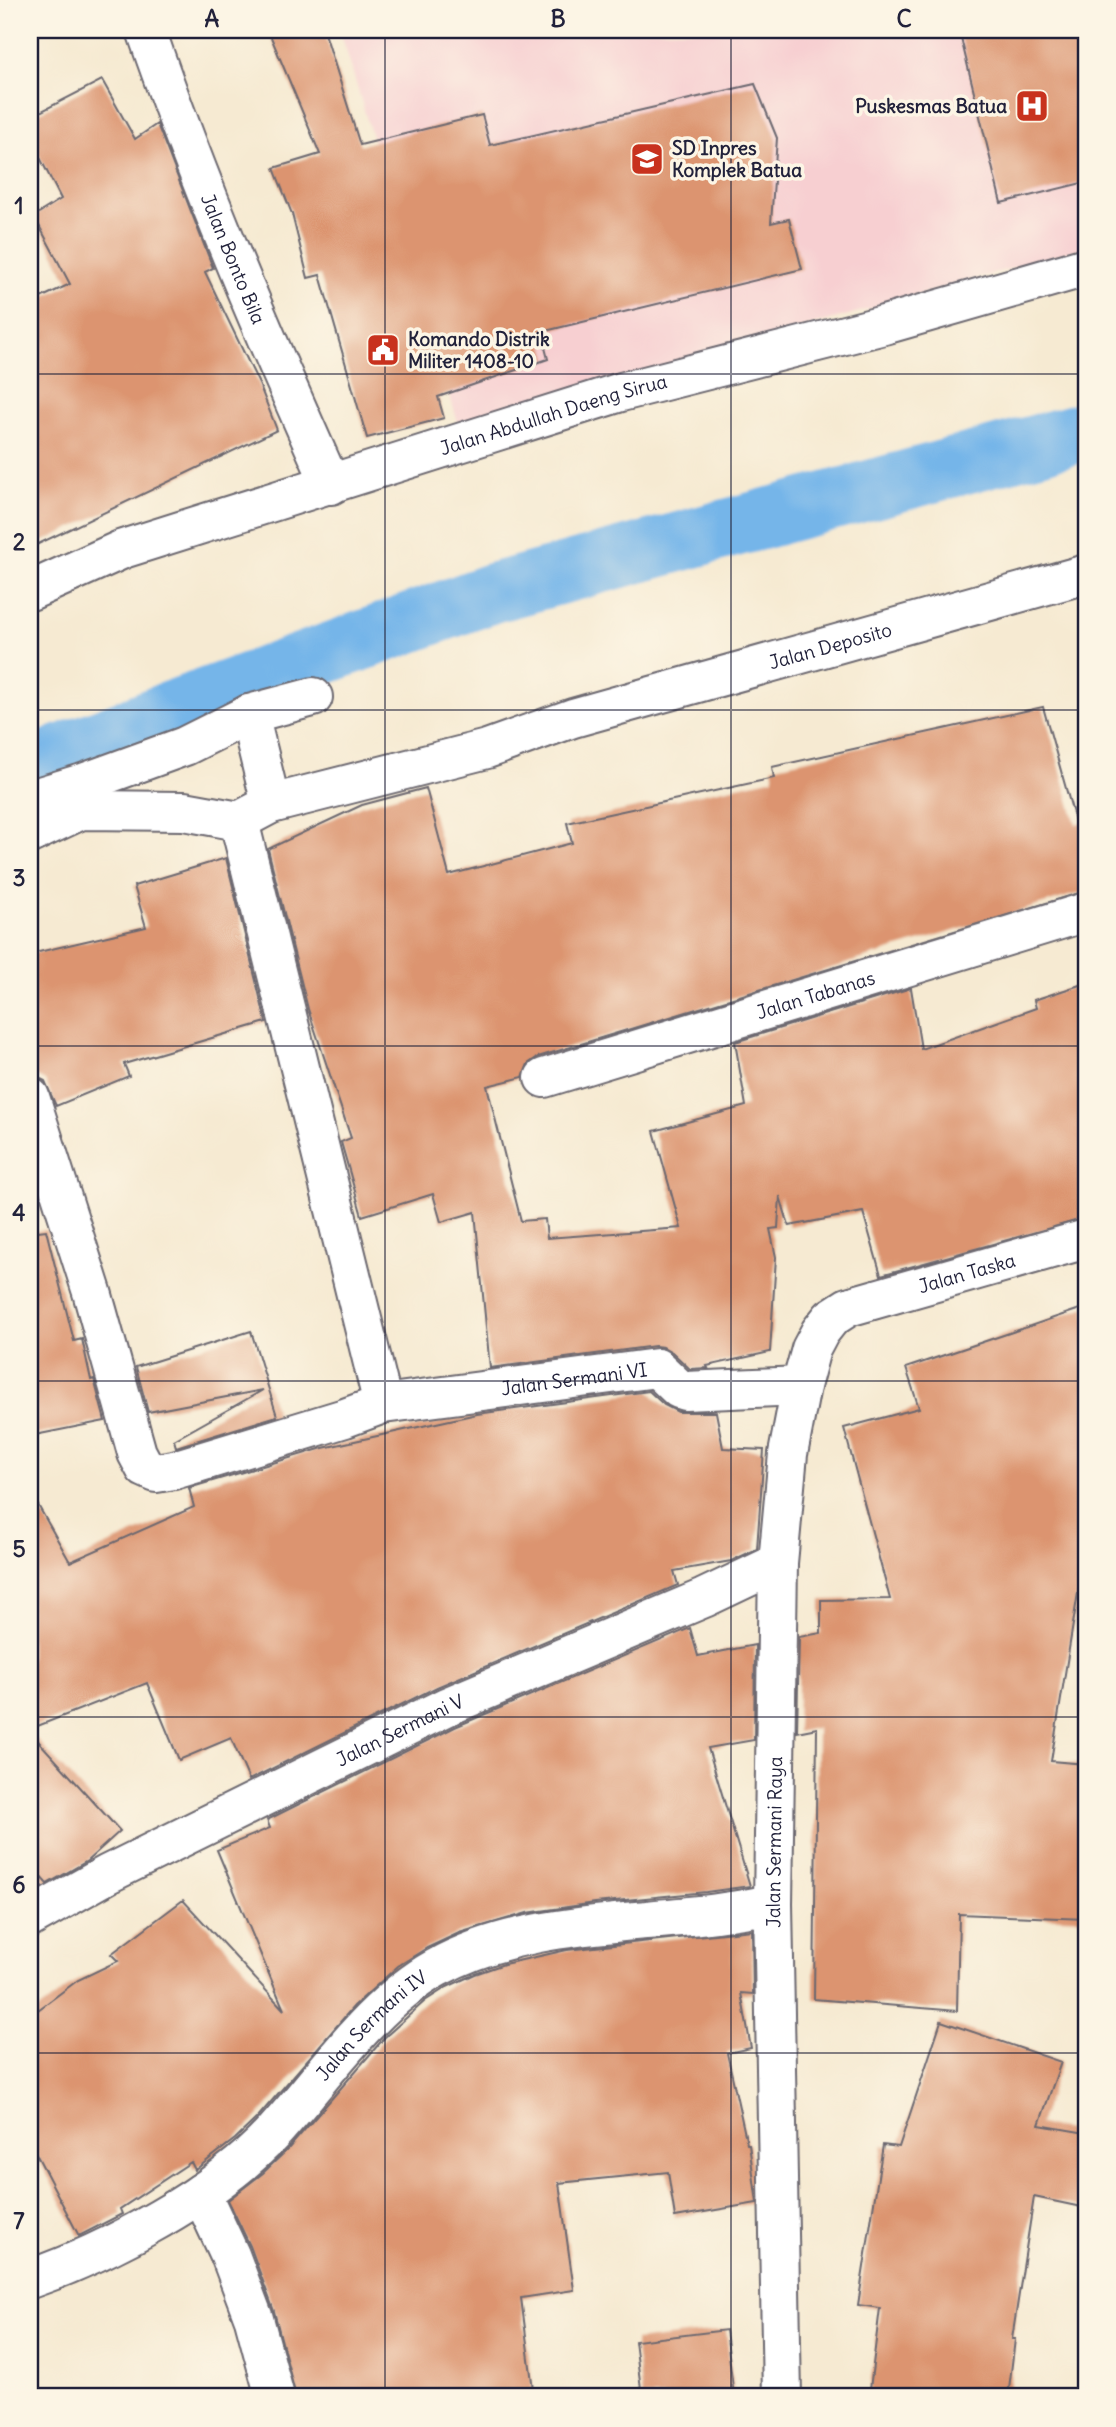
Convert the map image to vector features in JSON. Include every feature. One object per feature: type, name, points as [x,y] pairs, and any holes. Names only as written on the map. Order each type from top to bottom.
[{"type":"street","name":"Jalan Bonto Bila","points":[[146,30],[170,101],[249,302],[331,485]]},
{"type":"street","name":"Jalan Abdullah Daeng Sirua","points":[[30,592],[123,549],[621,393],[884,325],[1086,267]]},
{"type":"street","name":"Jalan Deposito","points":[[255,812],[487,749],[573,718],[1084,585]]},
{"type":"street","points":[[30,799],[185,746],[249,714],[313,698]]},
{"type":"street","points":[[249,714],[255,812],[383,1404]]},
{"type":"street","points":[[30,834],[81,810],[255,812]]},
{"type":"street","name":"Jalan Tabanas","points":[[544,1078],[1086,912]]},
{"type":"street","name":"Jalan Sermani VI","points":[[30,1097],[92,1292],[137,1453],[145,1468],[156,1473],[174,1470],[383,1404],[657,1368],[679,1389],[685,1391],[801,1387]]},
{"type":"street","name":"Jalan Taska","points":[[848,1307],[1086,1239]]},
{"type":"street","name":"Jalan Sermani Raya","points":[[782,2397],[773,1904],[778,1563],[788,1454],[811,1349],[831,1318],[848,1307]]},
{"type":"street","name":"Jalan Sermani V","points":[[30,1918],[108,1874],[446,1707],[704,1598],[778,1563]]},
{"type":"street","name":"Jalan Sermani IV","points":[[30,2279],[55,2271],[136,2231],[201,2193],[242,2164],[271,2135],[384,2005],[434,1969],[470,1951],[515,1937],[773,1904]]},
{"type":"street","points":[[201,2193],[230,2255],[254,2319],[275,2397]]},
{"type":"shaded area","name":"SD Inpres Komplek Batua","points":[[340,30],[1086,30],[1086,247],[459,426]]},
{"type":"building","points":[[268,30],[324,30],[360,145],[482,115],[490,145],[755,84],[777,138],[771,223],[789,219],[802,269],[541,332],[548,359],[438,397],[444,418],[367,438],[320,275],[308,278],[292,214],[274,168],[320,154]]},
{"type":"building","name":"Puskesmas Batua","points":[[959,30],[1086,30],[1086,182],[1001,203]]},
{"type":"building","points":[[102,80],[135,139],[157,124],[213,268],[205,272],[259,384],[277,430],[30,548],[30,303],[70,284],[34,216],[61,199],[30,138],[30,117]]},
{"type":"building","points":[[1043,707],[1076,824],[1086,822],[1086,891],[538,1057],[528,1064],[523,1077],[487,1086],[521,1221],[545,1219],[547,1238],[681,1228],[654,1131],[746,1106],[735,1042],[911,988],[921,1049],[1036,1008],[1034,1000],[1086,983],[1086,1218],[881,1275],[863,1212],[789,1226],[780,1196],[778,1228],[770,1229],[776,1257],[770,1352],[707,1366],[708,1368],[690,1369],[672,1352],[655,1346],[490,1368],[475,1212],[441,1222],[433,1194],[362,1216],[341,1142],[351,1138],[308,1009],[268,849],[362,805],[426,788],[449,875],[572,843],[567,823],[774,778],[772,767]]},
{"type":"building","points":[[226,858],[266,1022],[124,1064],[129,1076],[56,1106],[45,1081],[30,1076],[30,954],[146,927],[134,886]]},
{"type":"building","points":[[46,1230],[74,1341],[82,1339],[91,1380],[94,1379],[105,1421],[30,1436],[30,1232]]},
{"type":"building","points":[[1086,1307],[1086,1543],[1051,1761],[1086,1764],[1086,1919],[959,1914],[957,2011],[814,1999],[817,1728],[797,1732],[799,1637],[821,1633],[821,1600],[890,1599],[844,1428],[919,1408],[906,1368]]},
{"type":"building","points":[[251,1331],[277,1416],[176,1447],[174,1440],[263,1390],[148,1412],[136,1367]]},
{"type":"building","points":[[649,1391],[664,1405],[678,1412],[716,1412],[723,1448],[764,1450],[757,1549],[731,1561],[674,1571],[678,1585],[437,1687],[249,1780],[231,1738],[179,1760],[147,1683],[30,1729],[30,1491],[70,1562],[194,1507],[189,1488],[323,1448],[477,1414]]},
{"type":"building","points":[[690,1628],[698,1656],[755,1645],[754,1740],[708,1748],[750,1886],[527,1913],[459,1933],[427,1948],[398,1966],[354,2006],[257,2118],[235,2139],[195,2170],[191,2162],[120,2209],[122,2214],[79,2236],[30,2142],[30,2016],[78,1980],[118,1961],[111,1954],[183,1900],[284,2010],[217,1850],[270,1828],[267,1820],[455,1727]]},
{"type":"building","points":[[30,1732],[120,1831],[87,1861],[47,1884],[30,1865]]},
{"type":"building","points":[[752,1930],[753,1994],[741,1993],[751,2048],[727,2053],[749,2144],[757,2203],[675,2217],[668,2172],[559,2183],[574,2290],[521,2298],[534,2397],[296,2397],[274,2311],[250,2246],[228,2200],[288,2149],[385,2037],[425,2001],[447,1987],[504,1964],[567,1950]]},
{"type":"building","points":[[941,2021],[1061,2062],[1039,2125],[1086,2133],[1086,2208],[1034,2197],[1012,2339],[1015,2339],[1008,2397],[869,2397],[880,2308],[858,2305],[883,2145],[899,2147]]},
{"type":"building","points":[[726,2330],[734,2397],[642,2397],[635,2341]]},
{"type":"waterway","points":[[30,770],[62,754],[165,713],[492,593],[1086,431]]},
{"type":"place","name":"Puskesmas Batua","points":[[1032,106]]},
{"type":"place","name":"SD Inpres Komplek Batua","points":[[647,159]]},
{"type":"place","name":"Komando Distrik Militer 1408-10","points":[[383,350]]}]
